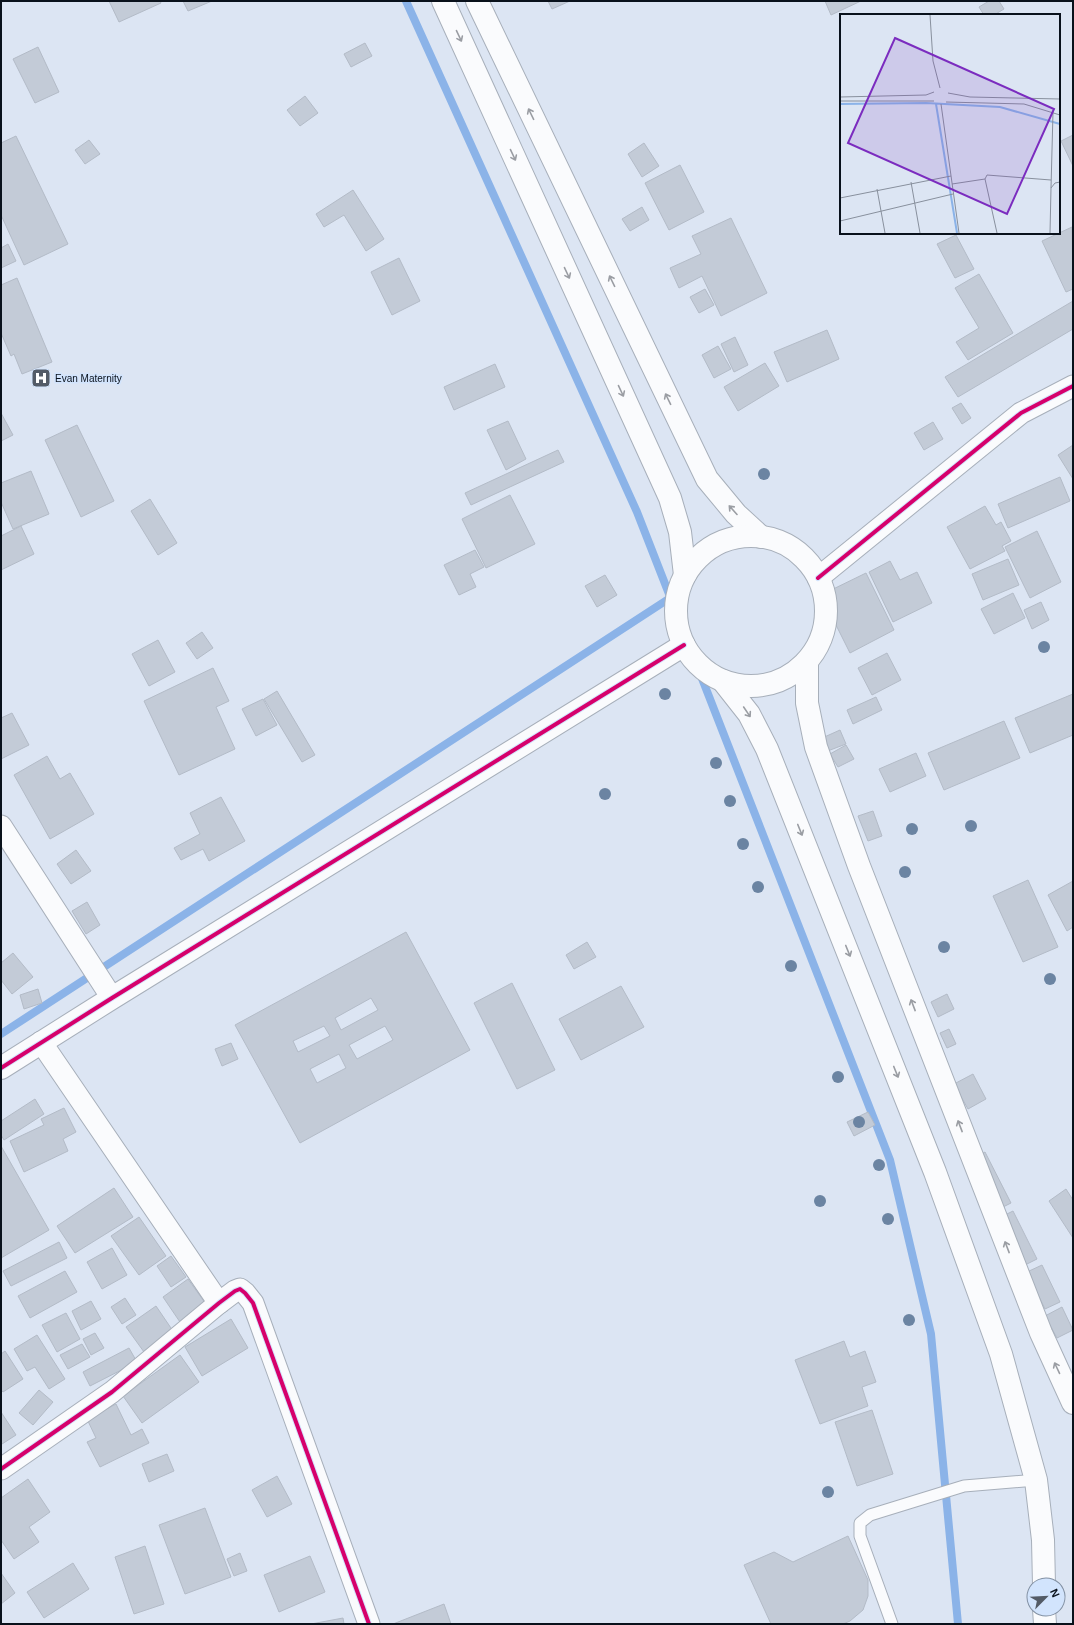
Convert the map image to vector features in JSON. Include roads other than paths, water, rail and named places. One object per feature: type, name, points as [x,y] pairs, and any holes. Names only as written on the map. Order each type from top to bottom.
[{"type":"main road","points":[[443,1],[670,498],[680,532],[685,575]]},
{"type":"main road","points":[[477,1],[707,479],[736,514],[762,536]]},
{"type":"main road","points":[[743,536],[762,536],[779,541],[795,550],[808,562],[818,578],[824,595],[826,613],[824,631],[817,648],[807,662],[793,674],[776,682],[759,686],[741,686],[724,681],[708,672],[699,664],[684,645],[678,628],[676,609],[679,592],[685,575],[696,560],[710,548],[720,543],[743,536]]},
{"type":"main road","points":[[1,1068],[684,645]]},
{"type":"main road","points":[[807,662],[806,703],[816,747],[826,776],[859,866],[1041,1333],[1073,1403]]},
{"type":"main road","points":[[724,681],[749,714],[767,749],[935,1172],[1002,1354],[1036,1480],[1043,1540],[1044,1577]]},
{"type":"street","points":[[818,578],[1021,413],[1073,386]]},
{"type":"street","points":[[1,826],[112,998]]},
{"type":"street","points":[[41,1042],[219,1303]]},
{"type":"street","points":[[1,1469],[112,1392],[219,1303],[235,1291],[240,1290],[245,1293],[253,1303],[369,1624]]},
{"type":"lane","points":[[892,1624],[860,1536],[860,1523],[870,1515],[964,1486],[1036,1480]]},
{"type":"waterway","points":[[406,1],[637,512],[890,1160],[931,1334],[958,1624]]},
{"type":"waterway","points":[[1,1034],[670,598]]},
{"type":"place","name":"Evan Maternity","points":[[41,378]]}]
